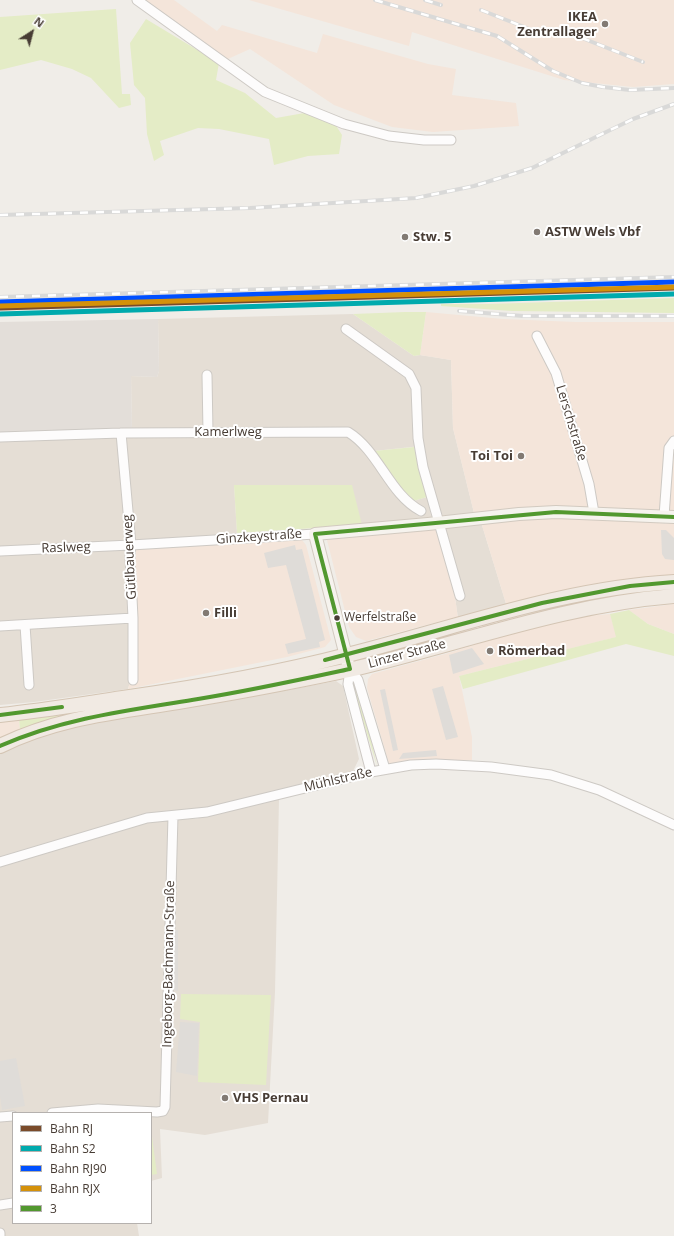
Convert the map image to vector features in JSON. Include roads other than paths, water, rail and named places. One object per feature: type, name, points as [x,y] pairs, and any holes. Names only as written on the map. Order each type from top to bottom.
[{"type":"main road","name":"Linzer Straße","points":[[0,715],[192,688],[256,676],[346,656],[573,595],[628,586],[674,582]]},
{"type":"main road","name":"Linzer Straße","points":[[0,746],[49,726],[78,718],[258,688],[350,669],[593,606],[674,596]]},
{"type":"street","points":[[137,0],[266,92],[344,124],[390,136],[424,140],[451,140]]},
{"type":"street","points":[[346,329],[408,374],[416,388],[422,468],[460,596]]},
{"type":"street","name":"Lerschstraße","points":[[537,336],[556,374],[589,484],[594,513]]},
{"type":"street","points":[[207,375],[208,432]]},
{"type":"street","name":"Kamerlweg","points":[[0,437],[121,433],[348,432],[357,437],[368,450],[409,505],[421,511]]},
{"type":"street","name":"Gütlbauerweg","points":[[121,433],[131,545],[130,557],[134,618],[133,680]]},
{"type":"street","points":[[669,517],[670,448],[674,441]]},
{"type":"street","name":"Ginzkeystraße","points":[[131,545],[315,534],[519,514],[556,512],[669,517]]},
{"type":"street","points":[[315,534],[346,656],[350,669],[358,680],[385,769]]},
{"type":"street","name":"Raslweg","points":[[0,551],[131,545]]},
{"type":"street","points":[[0,626],[134,618]]},
{"type":"street","points":[[26,625],[29,685]]},
{"type":"street","points":[[350,669],[348,684],[371,772]]},
{"type":"street","name":"Mühlstraße","points":[[0,862],[147,818],[220,809],[385,769],[436,764],[463,764],[518,769],[551,775],[599,790],[674,824]]},
{"type":"street","name":"Ingeborg-Bachmann-Straße","points":[[67,1112],[98,1110],[157,1112],[163,1111],[166,1103],[173,816]]},
{"type":"street","points":[[0,1117],[12,1116]]},
{"type":"street","points":[[0,1205],[12,1203]]},
{"type":"railway","points":[[375,0],[497,36],[553,71],[582,83],[630,90],[674,88]]},
{"type":"railway","points":[[425,0],[441,5]]},
{"type":"railway","points":[[481,10],[542,34]]},
{"type":"railway","points":[[582,38],[643,62]]},
{"type":"railway","points":[[0,215],[250,208],[416,198],[474,186],[532,168],[633,119],[674,104]]},
{"type":"railway","points":[[0,297],[674,277]]},
{"type":"railway","points":[[459,311],[523,316],[674,316]]},
{"type":"rail line","name":"RJ90","points":[[0,302],[674,282]]},
{"type":"rail line","name":"RJX","points":[[0,306],[674,287]]},
{"type":"rail line","name":"RJ","points":[[0,308],[674,288]]},
{"type":"rail line","name":"S2","points":[[0,314],[674,294]]},
{"type":"place","name":"IKEA Zentrallager","points":[[605,24]]},
{"type":"place","name":"ASTW Wels Vbf","points":[[537,232]]},
{"type":"place","name":"Stw. 5","points":[[405,237]]},
{"type":"place","name":"Toi Toi","points":[[521,456]]},
{"type":"place","name":"Filli","points":[[206,613]]},
{"type":"place","name":"Werfelstraße","points":[[337,618]]},
{"type":"place","name":"Römerbad","points":[[490,651]]},
{"type":"place","name":"VHS Pernau","points":[[225,1098]]}]
